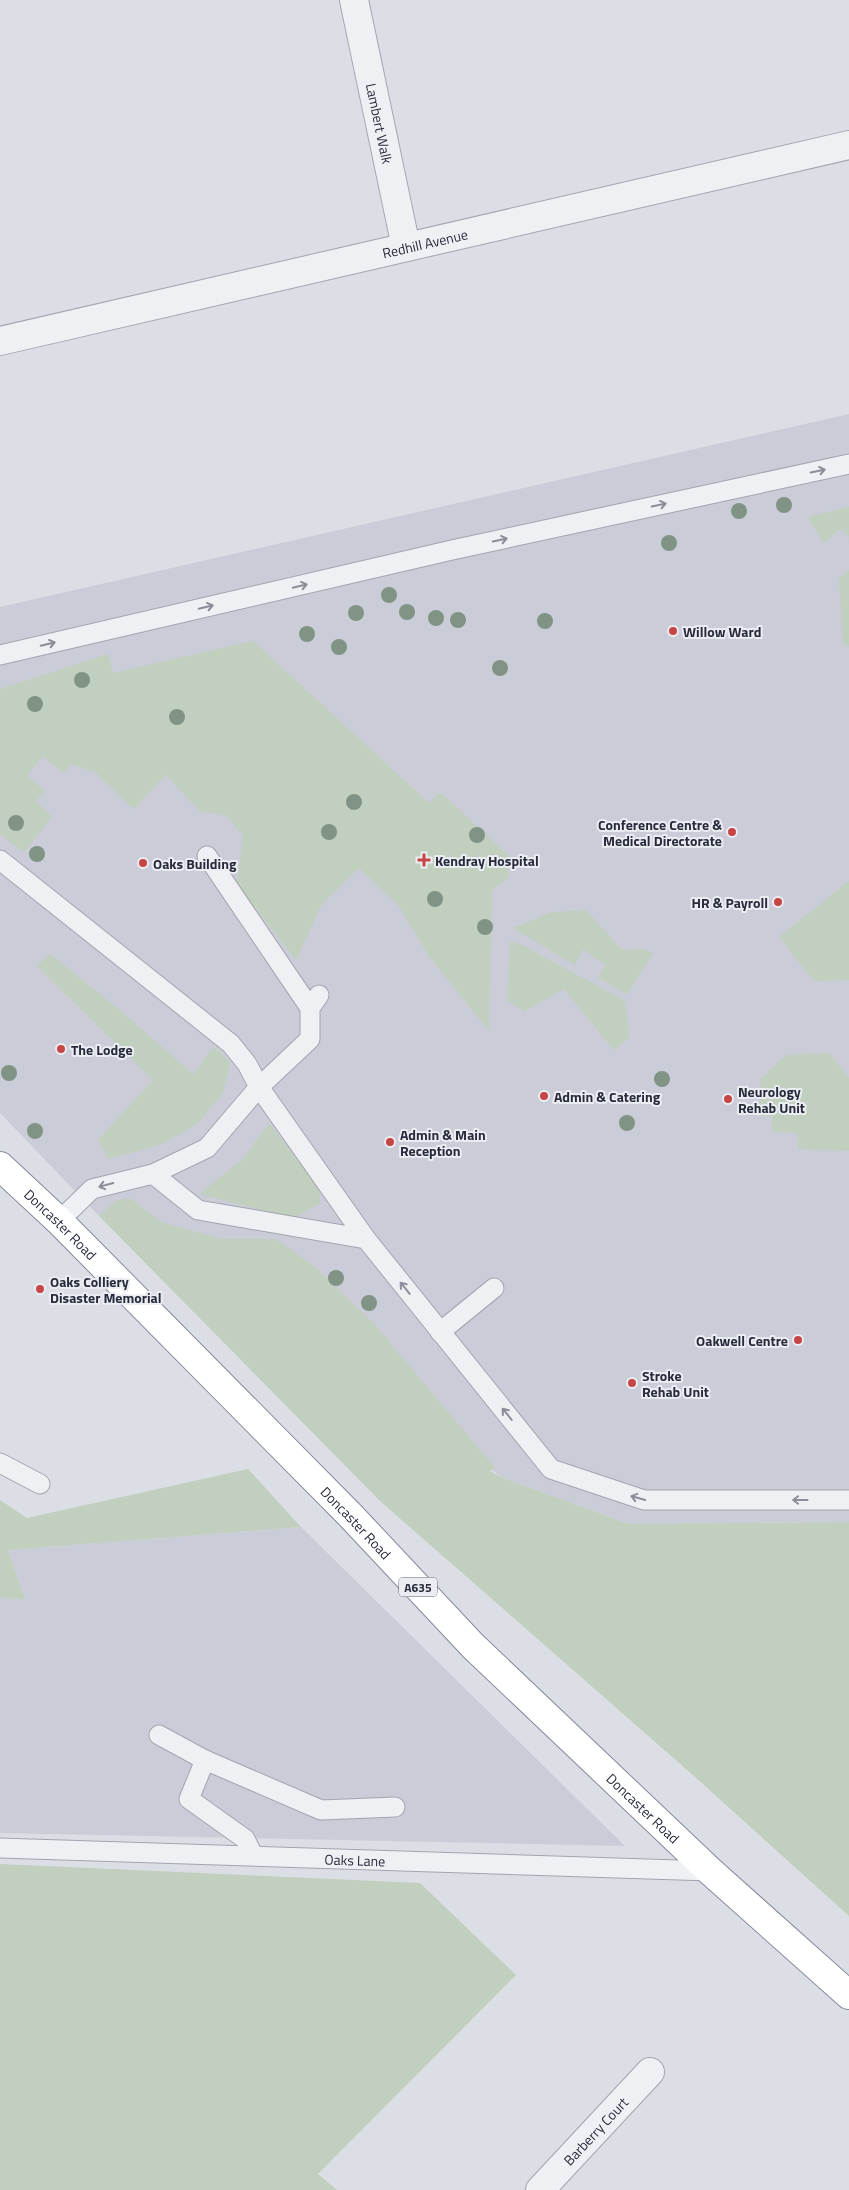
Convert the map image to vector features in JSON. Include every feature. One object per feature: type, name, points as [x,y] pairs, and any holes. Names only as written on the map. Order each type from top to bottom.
[{"type":"highway","name":"Doncaster Road","points":[[0,1166],[59,1221],[350,1515],[473,1646],[710,1871],[849,1995]]},
{"type":"street","name":"Lambert Walk","points":[[354,0],[406,247]]},
{"type":"street","name":"Redhill Avenue","points":[[0,340],[849,145]]},
{"type":"street","name":"Barberry Court","points":[[540,2190],[650,2072]]},
{"type":"lane","points":[[0,655],[452,550],[849,464]]},
{"type":"lane","points":[[59,1221],[92,1189],[153,1174],[206,1148],[259,1087],[310,1039],[315,1002],[207,856]]},
{"type":"lane","points":[[0,860],[231,1044],[247,1064],[259,1087],[366,1239],[551,1469],[644,1500],[849,1500]]},
{"type":"lane","points":[[153,1174],[198,1210],[366,1239]]},
{"type":"lane","points":[[440,1332],[494,1288]]},
{"type":"lane","points":[[0,1463],[40,1484]]},
{"type":"lane","points":[[159,1735],[206,1760],[321,1810],[395,1808]]},
{"type":"lane","points":[[206,1760],[189,1799],[245,1839],[253,1855]]},
{"type":"lane","name":"Oaks Lane","points":[[0,1848],[710,1871]]},
{"type":"shaded area","name":"Kendray Hospital","points":[[849,414],[849,1522],[629,1524],[503,1478],[117,1201],[99,1216],[0,1113],[0,607]]},
{"type":"shaded area","points":[[301,1527],[625,1846],[0,1833],[0,1598],[25,1599],[8,1550]]},
{"type":"green space","points":[[849,507],[849,537],[842,528],[823,543],[808,517]]},
{"type":"green space","points":[[849,570],[849,646],[843,644],[839,578]]},
{"type":"green space","points":[[253,641],[429,803],[440,792],[509,856],[508,878],[492,890],[489,1031],[429,956],[398,905],[359,868],[322,904],[296,960],[237,885],[243,835],[225,815],[200,811],[166,775],[134,809],[95,772],[71,764],[63,773],[43,756],[27,775],[44,791],[36,801],[52,817],[24,852],[0,834],[0,689],[108,654],[113,673]]},
{"type":"green space","points":[[849,881],[849,980],[814,981],[779,937]]},
{"type":"green space","points":[[586,910],[622,950],[643,949],[653,953],[627,994],[598,978],[605,965],[583,949],[575,965],[513,928],[552,912]]},
{"type":"green space","points":[[510,942],[520,944],[625,1001],[629,1038],[614,1050],[564,989],[524,1011],[508,1001]]},
{"type":"green space","points":[[50,954],[116,1007],[193,1074],[214,1047],[230,1062],[223,1093],[196,1125],[159,1145],[108,1159],[98,1140],[153,1080],[37,966]]},
{"type":"green space","points":[[829,1053],[849,1078],[849,1151],[798,1149],[798,1133],[772,1132],[772,1116],[760,1116],[760,1080],[786,1055]]},
{"type":"green space","points":[[269,1123],[320,1190],[320,1203],[294,1218],[199,1194],[243,1159]]},
{"type":"green space","points":[[131,1199],[161,1222],[221,1239],[275,1239],[313,1265],[376,1326],[495,1468],[490,1471],[503,1478],[629,1524],[849,1522],[849,1916],[694,1776],[380,1501],[99,1216],[117,1200]]},
{"type":"green space","points":[[248,1469],[301,1527],[8,1550],[25,1599],[0,1598],[0,1500],[27,1518]]},
{"type":"green space","points":[[0,1864],[420,1883],[516,1975],[318,2174],[337,2190],[0,2190]]},
{"type":"place","name":"Willow Ward","points":[[673,631]]},
{"type":"place","name":"Conference Centre & Medical Directorate","points":[[732,832]]},
{"type":"place","name":"Kendray Hospital","points":[[424,860]]},
{"type":"place","name":"Oaks Building","points":[[143,863]]},
{"type":"place","name":"HR & Payroll","points":[[778,902]]},
{"type":"place","name":"The Lodge","points":[[61,1049]]},
{"type":"place","name":"Admin & Catering","points":[[544,1096]]},
{"type":"place","name":"Neurology Rehab Unit","points":[[728,1099]]},
{"type":"place","name":"Admin & Main Reception","points":[[390,1142]]},
{"type":"place","name":"Oaks Colliery Disaster Memorial","points":[[40,1289]]},
{"type":"place","name":"Oakwell Centre","points":[[798,1340]]},
{"type":"place","name":"Stroke Rehab Unit","points":[[632,1383]]}]
